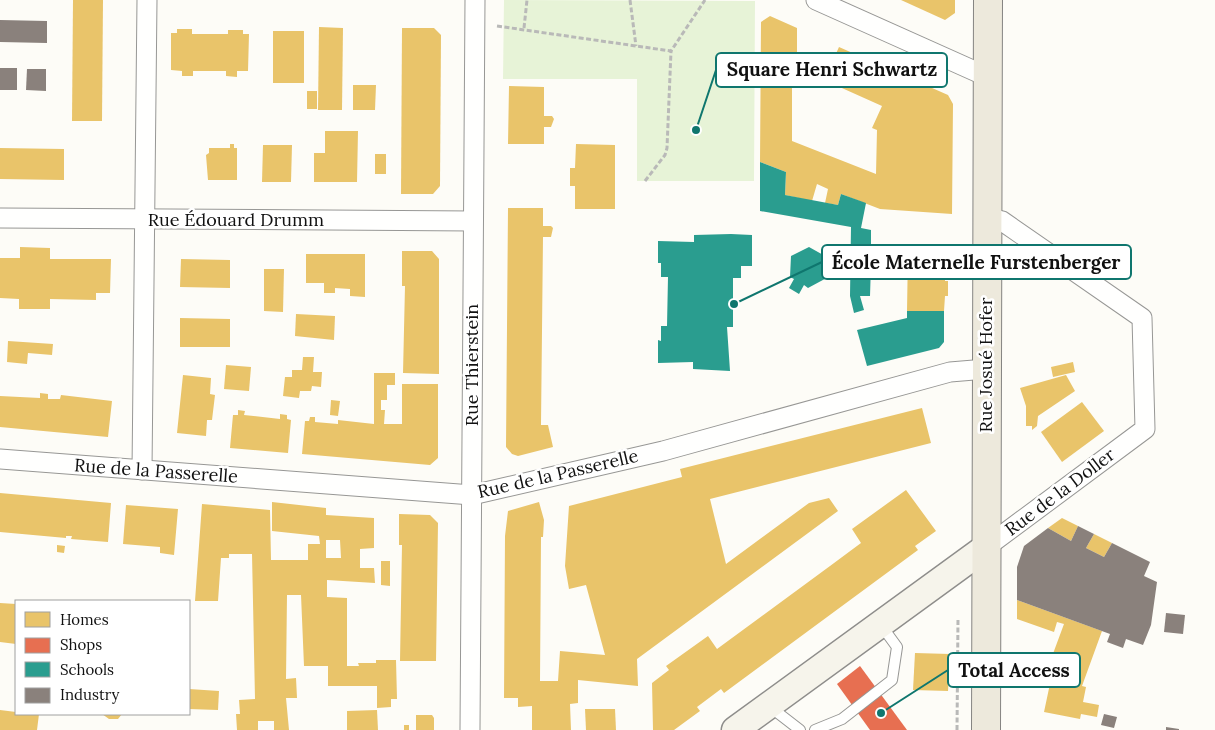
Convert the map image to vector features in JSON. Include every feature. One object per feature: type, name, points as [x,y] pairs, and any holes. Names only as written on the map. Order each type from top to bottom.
[{"type":"main road","name":"Rue Josué Hofer","points":[[986,730],[984,548],[988,0]]},
{"type":"main road","name":"Rue de la Doller","points":[[735,730],[984,548]]},
{"type":"street","points":[[142,470],[146,0]]},
{"type":"street","name":"Rue Thierstein","points":[[470,730],[475,0]]},
{"type":"street","points":[[816,0],[988,77]]},
{"type":"street","name":"Rue de la Doller","points":[[984,548],[1145,429],[1142,318],[1002,221],[986,217]]},
{"type":"street","name":"Rue Édouard Drumm","points":[[0,218],[473,221]]},
{"type":"street","name":"Rue de la Passerelle","points":[[0,459],[472,494],[663,450],[950,372],[986,369]]},
{"type":"lane","points":[[814,730],[842,719],[892,680],[897,648],[880,624]]},
{"type":"lane","points":[[768,706],[800,730]]},
{"type":"path","points":[[524,28],[527,0]]},
{"type":"path","points":[[630,0],[636,46]]},
{"type":"path","points":[[645,181],[665,155],[667,148],[671,51],[705,0]]},
{"type":"path","points":[[497,33],[497,24],[671,51]]},
{"type":"green space","points":[[504,0],[755,1],[754,181],[637,181],[637,79],[503,79]]},
{"type":"building: Homes","points":[[73,0],[103,0],[102,121],[72,121]]},
{"type":"building: Homes","points":[[901,0],[955,0],[955,13],[945,20]]},
{"type":"building: Homes","points":[[770,16],[797,28],[797,61],[792,61],[792,141],[876,174],[877,130],[872,128],[882,106],[824,80],[839,47],[948,95],[953,104],[952,214],[880,209],[841,194],[838,205],[825,203],[828,189],[817,184],[812,201],[785,195],[786,172],[760,162],[761,22]]},
{"type":"building: Homes","points":[[319,27],[343,28],[342,110],[318,110]]},
{"type":"building: Homes","points":[[402,28],[434,28],[441,35],[440,186],[433,194],[401,194]]},
{"type":"building: Homes","points":[[177,29],[192,29],[192,34],[228,34],[228,30],[243,30],[243,34],[249,34],[248,71],[237,71],[237,77],[226,76],[226,71],[193,71],[193,76],[182,76],[182,71],[171,70],[171,33],[177,33]]},
{"type":"building: Homes","points":[[273,31],[304,31],[304,83],[273,83]]},
{"type":"building: Homes","points":[[353,85],[376,85],[375,110],[353,110]]},
{"type":"building: Homes","points":[[509,86],[544,87],[544,116],[552,116],[554,119],[551,127],[544,127],[544,144],[508,144]]},
{"type":"building: Homes","points":[[307,91],[317,91],[317,109],[307,109]]},
{"type":"building: Homes","points":[[325,131],[358,131],[357,182],[314,182],[314,153],[325,153]]},
{"type":"building: Homes","points":[[230,144],[234,144],[234,148],[237,148],[237,180],[208,180],[206,155],[209,153],[209,148],[230,148]]},
{"type":"building: Homes","points":[[576,144],[615,145],[615,209],[575,209],[575,186],[570,186],[570,168],[575,168]]},
{"type":"building: Homes","points":[[263,145],[292,145],[291,182],[262,182]]},
{"type":"building: Homes","points":[[0,148],[64,149],[64,180],[0,179]]},
{"type":"building: Homes","points":[[375,154],[386,154],[386,174],[375,174]]},
{"type":"building: Homes","points":[[508,208],[543,208],[543,226],[551,226],[553,228],[551,237],[543,237],[541,425],[548,425],[553,447],[518,456],[512,454],[506,447]]},
{"type":"building: Homes","points":[[20,247],[50,248],[50,259],[111,259],[110,293],[96,293],[96,300],[50,299],[50,309],[19,309],[19,299],[0,298],[0,258],[20,258]]},
{"type":"building: Homes","points":[[910,249],[945,255],[945,281],[948,281],[948,296],[945,296],[944,311],[907,311],[908,251]]},
{"type":"building: Homes","points":[[402,251],[432,251],[439,259],[439,374],[403,373],[405,286],[402,286]]},
{"type":"building: Homes","points":[[306,254],[365,254],[365,297],[350,296],[350,289],[335,288],[335,293],[324,293],[324,283],[306,283]]},
{"type":"building: Homes","points":[[181,259],[230,260],[230,288],[180,287]]},
{"type":"building: Homes","points":[[264,269],[284,269],[283,312],[264,311]]},
{"type":"building: Homes","points":[[296,314],[335,316],[334,340],[295,336]]},
{"type":"building: Homes","points":[[180,318],[230,319],[230,347],[180,347]]},
{"type":"building: Homes","points":[[8,341],[53,344],[52,355],[28,353],[27,364],[7,362]]},
{"type":"building: Homes","points":[[303,357],[314,357],[313,372],[322,372],[321,387],[312,386],[311,391],[300,391],[299,398],[283,396],[285,377],[292,377],[292,370],[302,370]]},
{"type":"building: Homes","points":[[1073,362],[1075,372],[1053,377],[1051,367]]},
{"type":"building: Homes","points":[[226,365],[251,367],[249,391],[224,389]]},
{"type":"building: Homes","points":[[374,373],[395,373],[395,385],[387,385],[387,400],[381,400],[381,410],[385,410],[384,424],[402,424],[402,384],[438,384],[438,458],[430,465],[302,454],[305,421],[309,421],[310,417],[315,417],[315,422],[338,424],[338,420],[374,424]]},
{"type":"building: Homes","points":[[183,375],[211,378],[210,394],[215,395],[212,420],[207,420],[206,436],[177,433]]},
{"type":"building: Homes","points":[[1066,375],[1075,391],[1038,416],[1037,426],[1032,430],[1032,426],[1026,426],[1026,406],[1020,388]]},
{"type":"building: Homes","points":[[40,393],[48,394],[48,399],[60,399],[61,395],[112,401],[108,437],[0,427],[0,396],[40,398]]},
{"type":"building: Homes","points":[[331,400],[340,401],[338,416],[330,415]]},
{"type":"building: Homes","points":[[1082,402],[1104,431],[1062,462],[1041,432]]},
{"type":"building: Homes","points":[[922,408],[931,443],[710,499],[726,564],[809,503],[829,498],[838,511],[637,659],[638,686],[578,680],[578,703],[570,704],[571,730],[532,730],[532,706],[518,707],[518,698],[504,698],[505,536],[508,511],[539,502],[544,520],[543,537],[541,537],[540,681],[558,681],[560,651],[605,655],[586,585],[569,589],[565,566],[569,506],[682,477],[680,469]]},
{"type":"building: Homes","points":[[238,410],[245,411],[244,415],[280,419],[280,414],[287,415],[287,419],[291,420],[288,453],[230,448],[233,415],[238,415]]},
{"type":"building: Homes","points":[[906,490],[936,531],[915,546],[918,550],[724,693],[721,689],[697,707],[700,711],[674,730],[653,730],[652,683],[669,670],[666,666],[708,636],[717,649],[861,543],[852,529]]},
{"type":"building: Homes","points":[[0,493],[111,503],[108,542],[71,539],[72,536],[66,536],[66,538],[0,532]]},
{"type":"building: Homes","points":[[272,502],[326,508],[326,515],[374,518],[374,548],[360,549],[360,568],[374,568],[375,583],[327,580],[327,597],[347,598],[347,666],[359,666],[358,663],[376,663],[376,660],[396,660],[397,699],[391,699],[391,707],[377,708],[377,686],[328,686],[328,666],[304,666],[301,595],[287,595],[286,679],[296,678],[297,698],[286,698],[289,730],[274,730],[274,721],[258,721],[258,730],[237,730],[236,714],[240,714],[239,700],[255,699],[252,554],[229,554],[229,558],[221,558],[218,601],[195,601],[202,504],[270,510],[271,560],[308,560],[308,544],[320,544],[319,536],[272,531]],"holes":[[[326,540],[340,540],[341,558],[326,558]]]},
{"type":"building: Homes","points":[[126,505],[178,509],[174,555],[160,553],[160,547],[123,544]]},
{"type":"building: Homes","points":[[399,514],[430,515],[438,523],[436,661],[400,661],[402,545],[399,545]]},
{"type":"building: Homes","points":[[1062,518],[1078,526],[1071,541],[1048,528]]},
{"type":"building: Homes","points":[[1094,534],[1112,543],[1104,557],[1086,548]]},
{"type":"building: Homes","points":[[57,545],[65,546],[64,553],[57,552]]},
{"type":"building: Homes","points":[[381,561],[390,561],[390,586],[381,585]]},
{"type":"building: Homes","points":[[1017,600],[1102,631],[1082,686],[1086,687],[1083,702],[1099,705],[1097,717],[1081,714],[1080,719],[1044,712],[1051,679],[1044,678],[1064,624],[1057,622],[1054,632],[1017,619]]},
{"type":"building: Homes","points":[[0,603],[15,604],[15,644],[0,642]]},
{"type":"building: Homes","points":[[915,653],[950,654],[948,691],[913,690]]},
{"type":"building: Homes","points":[[190,689],[219,691],[218,710],[190,709]]},
{"type":"building: Homes","points":[[585,709],[615,709],[616,730],[586,730]]},
{"type":"building: Homes","points":[[0,710],[15,712],[15,715],[39,715],[37,730],[0,730]]},
{"type":"building: Homes","points":[[377,710],[378,730],[347,730],[347,711]]},
{"type":"building: Homes","points":[[103,715],[121,715],[118,719],[109,719]]},
{"type":"building: Homes","points":[[416,715],[432,715],[434,718],[434,730],[416,730]]},
{"type":"building: Homes","points":[[404,725],[409,725],[409,730],[404,730]]},
{"type":"building: Shops","points":[[860,666],[907,730],[870,730],[837,684]]},
{"type":"building: Schools","points":[[760,162],[786,172],[785,195],[838,205],[841,194],[866,203],[861,228],[871,230],[871,249],[880,250],[880,265],[871,264],[870,296],[860,296],[864,310],[854,313],[850,296],[851,227],[760,211]]},
{"type":"building: Schools","points":[[694,235],[752,235],[752,266],[741,266],[741,278],[733,278],[733,327],[727,327],[730,371],[693,369],[693,362],[658,363],[658,340],[661,341],[661,326],[667,326],[668,277],[661,277],[661,263],[658,263],[658,241],[694,242]]},
{"type":"building: Schools","points":[[809,247],[834,261],[834,274],[808,288],[804,285],[799,294],[789,288],[794,279],[790,277],[791,256]]},
{"type":"building: Schools","points":[[907,311],[944,311],[944,342],[939,348],[867,366],[857,330],[907,318]]},
{"type":"building: Industry","points":[[0,20],[47,21],[47,43],[0,42]]},
{"type":"building: Industry","points":[[0,68],[17,68],[17,90],[0,90]]},
{"type":"building: Industry","points":[[27,69],[46,69],[46,91],[26,90]]},
{"type":"building: Industry","points":[[1078,526],[1094,534],[1086,548],[1104,557],[1112,543],[1150,562],[1144,576],[1157,582],[1151,625],[1143,645],[1126,639],[1123,648],[1107,642],[1110,634],[1017,600],[1017,567],[1024,546],[1048,528],[1071,541]]},
{"type":"building: Industry","points":[[1166,613],[1185,615],[1183,634],[1164,632]]},
{"type":"building: Industry","points":[[1104,714],[1117,717],[1114,728],[1101,725]]},
{"type":"building: Industry","points":[[1166,727],[1179,729],[1179,730],[1166,730]]},
{"type":"place","name":"Square Henri Schwartz","points":[[696,130]]},
{"type":"place","name":"École Maternelle Furstenberger","points":[[734,304]]},
{"type":"place","name":"Total Access","points":[[881,713]]}]
